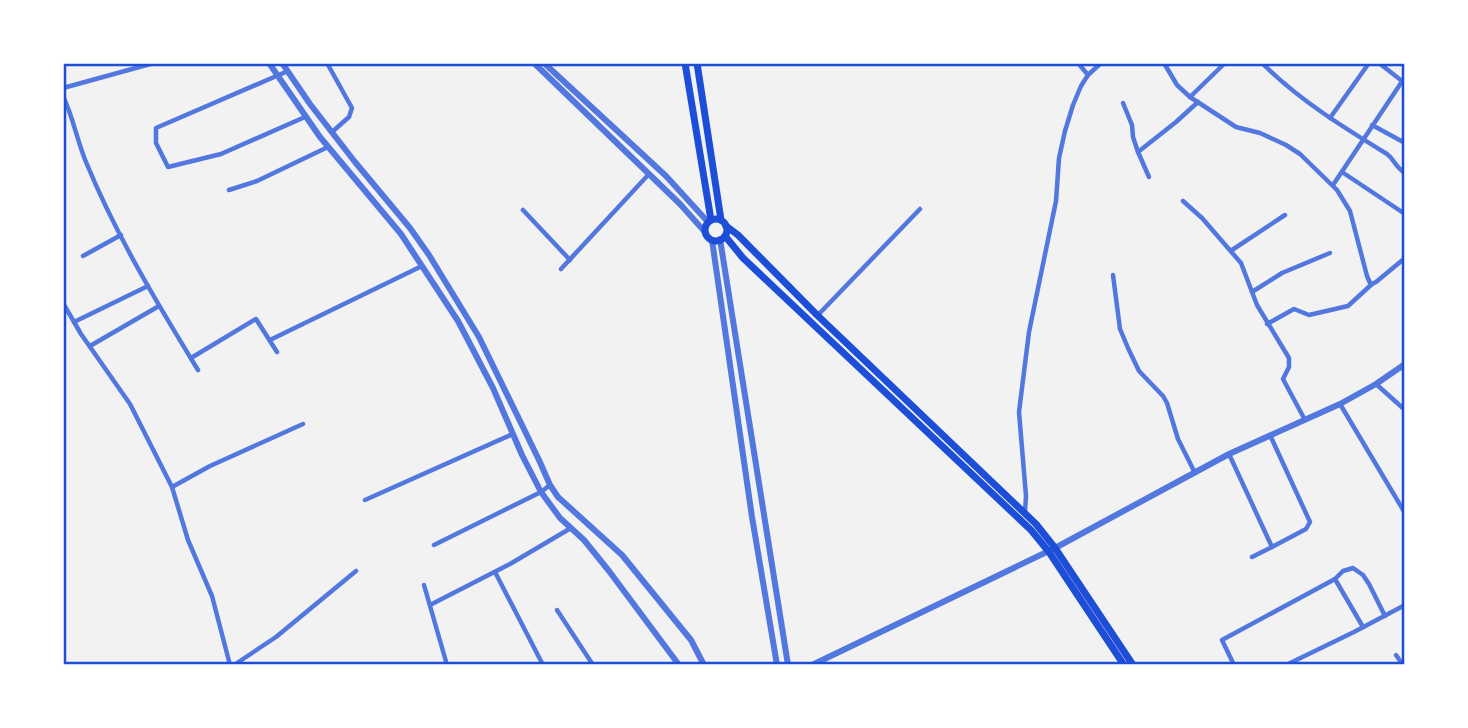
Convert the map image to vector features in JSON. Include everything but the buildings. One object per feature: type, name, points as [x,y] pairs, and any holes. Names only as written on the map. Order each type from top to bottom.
[{"type":"main road","points":[[685,63],[709,221],[705,232],[709,238],[719,238],[743,258],[1052,550],[1124,665]]},
{"type":"main road","points":[[697,63],[723,223],[719,238]]},
{"type":"main road","points":[[709,221],[723,223],[737,235],[1025,513],[1133,665]]},
{"type":"street","points":[[63,88],[154,63]]},
{"type":"street","points":[[268,63],[305,117],[401,234],[422,266],[470,342],[541,492],[559,518],[584,540],[609,571],[679,665]]},
{"type":"street","points":[[282,63],[310,104],[429,255],[479,337],[558,497],[622,555],[691,640],[704,665]]},
{"type":"street","points":[[327,63],[352,108],[349,117],[332,132]]},
{"type":"street","points":[[534,63],[680,204],[705,232]]},
{"type":"street","points":[[544,63],[666,176],[709,221]]},
{"type":"street","points":[[1078,63],[1088,75]]},
{"type":"street","points":[[1024,523],[1026,496],[1019,412],[1028,332],[1056,201],[1061,147],[1081,86],[1101,63]]},
{"type":"street","points":[[1164,63],[1177,85],[1190,97],[1236,127],[1276,139],[1286,145],[1333,185],[1350,211],[1368,281],[1373,284]]},
{"type":"street","points":[[1190,97],[1226,63]]},
{"type":"street","points":[[1262,63],[1293,91],[1330,118],[1387,154],[1405,173]]},
{"type":"street","points":[[1330,118],[1369,63]]},
{"type":"street","points":[[1333,185],[1404,79],[1379,63]]},
{"type":"street","points":[[288,71],[156,128],[156,143],[168,167],[221,154],[305,117]]},
{"type":"street","points":[[63,96],[85,160],[121,235],[159,306],[198,370]]},
{"type":"street","points":[[1138,152],[1198,102]]},
{"type":"street","points":[[1123,103],[1149,177]]},
{"type":"street","points":[[1372,125],[1405,143]]},
{"type":"street","points":[[229,190],[257,181],[328,147]]},
{"type":"street","points":[[1341,172],[1405,214]]},
{"type":"street","points":[[561,269],[649,174]]},
{"type":"street","points":[[1183,201],[1241,262],[1267,324],[1289,358],[1289,367],[1283,379],[1305,420]]},
{"type":"street","points":[[817,315],[920,209]]},
{"type":"street","points":[[523,210],[570,260]]},
{"type":"street","points":[[1232,250],[1285,215]]},
{"type":"street","points":[[83,256],[121,235]]},
{"type":"street","points":[[719,238],[752,517],[777,665]]},
{"type":"street","points":[[719,238],[788,665]]},
{"type":"street","points":[[1252,292],[1282,273],[1330,253]]},
{"type":"street","points":[[1267,324],[1294,309],[1309,315],[1348,306],[1405,258]]},
{"type":"street","points":[[270,340],[422,266]]},
{"type":"street","points":[[1113,275],[1120,328],[1128,348],[1139,371],[1167,403],[1178,439],[1195,473]]},
{"type":"street","points":[[74,322],[148,286]]},
{"type":"street","points":[[63,303],[130,404],[172,487],[188,540],[212,596],[232,665],[276,637],[356,572]]},
{"type":"street","points":[[90,346],[159,306]]},
{"type":"street","points":[[191,358],[256,320],[277,352]]},
{"type":"street","points":[[812,665],[1052,550],[1229,454],[1340,404],[1405,364]]},
{"type":"street","points":[[1376,384],[1405,410]]},
{"type":"street","points":[[1340,404],[1405,513]]},
{"type":"street","points":[[172,487],[210,466],[303,424]]},
{"type":"street","points":[[365,500],[513,434]]},
{"type":"street","points":[[1252,556],[1306,529],[1310,522],[1270,435]]},
{"type":"street","points":[[1229,454],[1272,547]]},
{"type":"street","points":[[434,545],[550,485]]},
{"type":"street","points":[[430,605],[495,572],[571,528]]},
{"type":"street","points":[[1234,665],[1223,640],[1335,579],[1348,569],[1358,570],[1369,584],[1385,616]]},
{"type":"street","points":[[495,572],[543,665]]},
{"type":"street","points":[[1335,579],[1363,627]]},
{"type":"street","points":[[424,585],[447,665]]},
{"type":"street","points":[[1286,665],[1405,605]]},
{"type":"street","points":[[557,610],[593,665]]},
{"type":"street","points":[[1396,656],[1403,665]]}]
